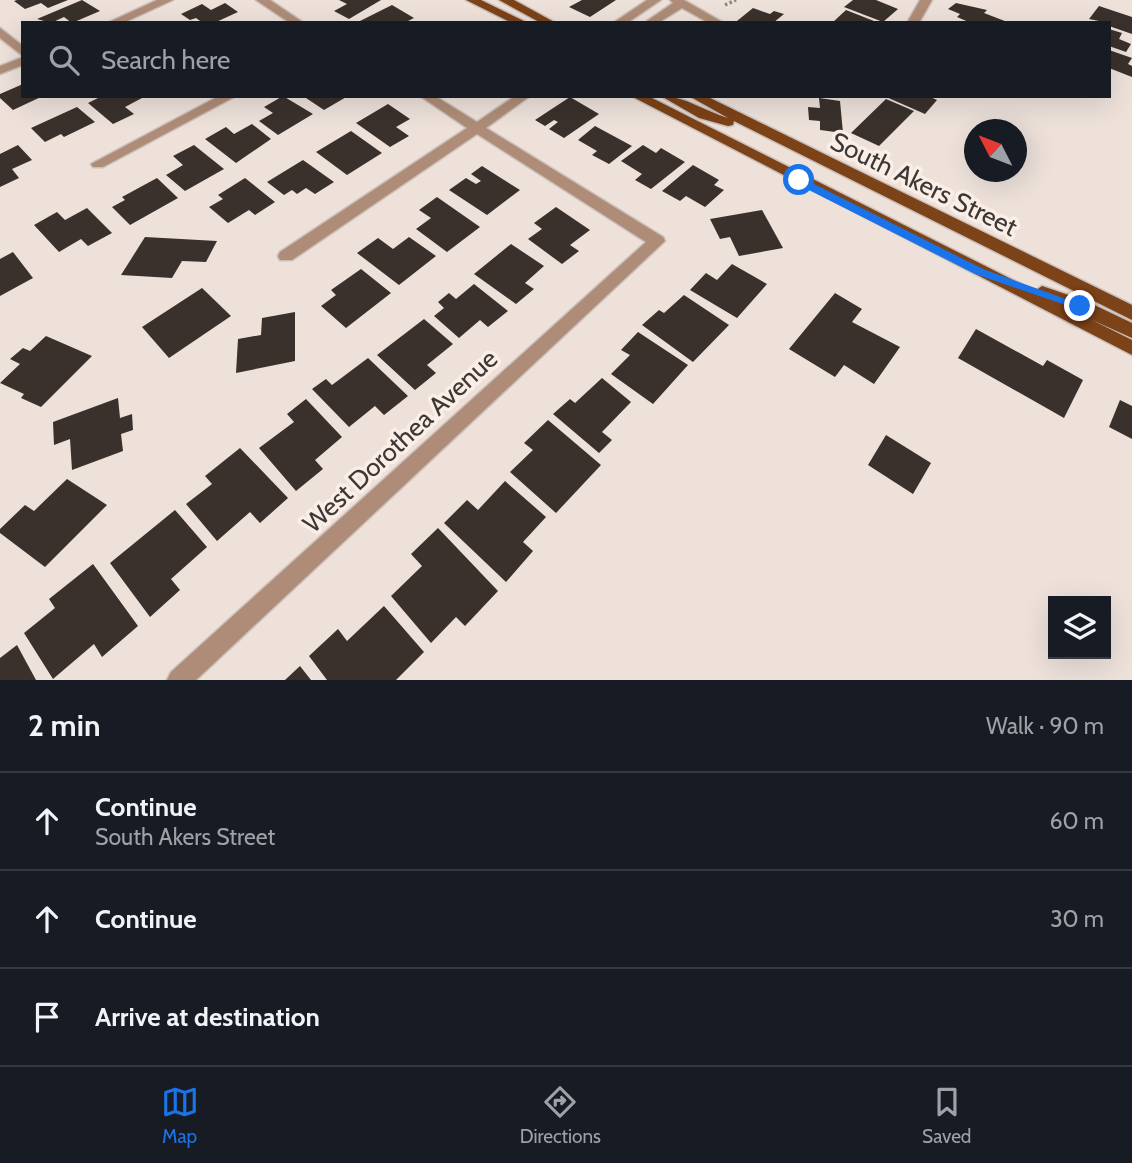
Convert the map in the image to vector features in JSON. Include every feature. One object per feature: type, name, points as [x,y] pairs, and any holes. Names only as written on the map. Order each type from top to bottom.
[{"type":"main road","points":[[454,0],[493,21]]},
{"type":"main road","points":[[472,0],[518,21]]},
{"type":"main road","points":[[505,0],[546,21]]},
{"type":"main road","name":"South Akers Street","points":[[641,98],[1132,348]]},
{"type":"main road","points":[[671,98],[704,115],[776,138]]},
{"type":"main road","name":"South Akers Street","points":[[699,98],[1132,313]]},
{"type":"main road","points":[[979,271],[1080,306],[1132,331]]},
{"type":"street","points":[[118,21],[167,0]]},
{"type":"street","points":[[262,0],[295,21]]},
{"type":"street","points":[[625,21],[655,0]]},
{"type":"street","points":[[914,21],[926,0]]},
{"type":"street","points":[[653,21],[678,1],[714,21]]},
{"type":"street","points":[[0,32],[21,50]]},
{"type":"street","points":[[0,71],[21,62]]},
{"type":"street","points":[[98,164],[226,98]]},
{"type":"street","points":[[429,98],[479,128]]},
{"type":"street","points":[[286,256],[521,98]]},
{"type":"street","name":"West Dorothea Avenue","points":[[178,680],[657,241],[479,128]]},
{"type":"path","points":[[725,5],[736,0]]},
{"type":"building","points":[[68,0],[48,8],[41,3],[25,9],[14,1]]},
{"type":"building","points":[[82,0],[100,11],[77,21],[69,21],[64,17],[55,21],[37,19]]},
{"type":"building","points":[[339,0],[381,0],[349,19],[334,11],[347,4]]},
{"type":"building","points":[[582,0],[616,0],[590,17],[569,7]]},
{"type":"building","points":[[853,0],[876,0],[898,9],[884,21],[880,21],[844,7]]},
{"type":"building","points":[[225,3],[238,12],[218,21],[200,21],[196,18],[190,20],[181,14],[202,4],[211,10]]},
{"type":"building","points":[[956,3],[987,10],[984,13],[1005,21],[966,21],[957,17],[960,14],[948,9]]},
{"type":"building","points":[[392,5],[414,18],[408,21],[360,21]]},
{"type":"building","points":[[1099,6],[1132,17],[1132,34],[1111,27],[1111,21],[1089,19]]},
{"type":"building","points":[[753,8],[770,14],[774,11],[784,14],[775,21],[737,21]]},
{"type":"building","points":[[846,10],[874,21],[834,21]]},
{"type":"building","points":[[1111,30],[1122,33],[1119,39],[1131,44],[1126,52],[1111,47]]},
{"type":"building","points":[[1111,51],[1132,58],[1128,64],[1132,66],[1132,77],[1111,69]]},
{"type":"building","points":[[21,85],[21,98],[39,98],[13,110],[0,98],[0,94]]},
{"type":"building","points":[[98,98],[142,98],[125,107],[134,114],[113,124],[88,103]]},
{"type":"building","points":[[280,98],[286,98],[313,114],[278,135],[259,121],[273,113],[264,107]]},
{"type":"building","points":[[306,98],[345,98],[324,110]]},
{"type":"building","points":[[568,98],[599,114],[564,138],[549,129],[558,122],[554,120],[545,126],[535,120]]},
{"type":"building","points":[[819,98],[840,101],[843,133],[820,130],[820,121],[809,120],[808,107],[820,108]]},
{"type":"building","points":[[889,98],[937,100],[925,114]]},
{"type":"building","points":[[886,99],[914,111],[879,146],[851,133]]},
{"type":"building","points":[[388,104],[410,119],[396,127],[409,136],[390,147],[356,123]]},
{"type":"building","points":[[77,107],[95,122],[64,137],[61,134],[45,142],[31,128]]},
{"type":"building","points":[[252,124],[271,139],[236,163],[205,139],[226,127],[234,134]]},
{"type":"building","points":[[595,126],[632,146],[609,164],[592,155],[597,151],[578,140]]},
{"type":"building","points":[[351,131],[382,153],[347,175],[316,152]]},
{"type":"building","points":[[18,145],[32,160],[12,169],[19,178],[0,187],[0,154]]},
{"type":"building","points":[[194,145],[224,169],[185,191],[166,175],[183,165],[173,156]]},
{"type":"building","points":[[643,145],[656,153],[661,148],[685,162],[651,189],[635,180],[642,174],[621,161]]},
{"type":"building","points":[[303,160],[334,182],[315,194],[306,188],[297,194],[292,190],[284,195],[267,182]]},
{"type":"building","points":[[693,165],[719,180],[714,185],[724,190],[705,207],[686,196],[680,201],[662,191]]},
{"type":"building","points":[[482,166],[520,190],[487,215],[449,190],[466,178],[476,184],[481,181],[471,174]]},
{"type":"building","points":[[157,178],[178,198],[130,225],[112,207],[125,200],[122,197]]},
{"type":"building","points":[[245,178],[275,202],[255,215],[249,210],[228,223],[209,207],[223,199],[218,195]]},
{"type":"building","points":[[437,197],[480,227],[447,252],[416,229],[431,218],[419,210]]},
{"type":"building","points":[[556,207],[590,230],[570,245],[579,251],[562,264],[528,239],[542,229],[534,223]]},
{"type":"building","points":[[87,208],[112,233],[88,246],[81,239],[59,252],[34,225],[57,212],[65,220]]},
{"type":"building","points":[[762,210],[783,248],[739,256],[730,237],[720,239],[710,219]]},
{"type":"building","points":[[145,237],[217,241],[206,262],[182,261],[172,278],[121,275]]},
{"type":"building","points":[[409,237],[436,256],[399,285],[357,253],[378,238],[393,249]]},
{"type":"building","points":[[511,244],[544,266],[525,283],[534,289],[516,304],[474,274]]},
{"type":"building","points":[[13,252],[33,278],[0,296],[0,259]]},
{"type":"building","points":[[732,264],[767,284],[737,318],[690,290],[706,273],[717,280]]},
{"type":"building","points":[[361,269],[391,293],[346,328],[321,306],[336,295],[331,290]]},
{"type":"building","points":[[474,284],[508,311],[488,327],[480,320],[459,338],[434,316],[444,308],[438,302],[449,293],[456,299]]},
{"type":"building","points":[[202,288],[231,316],[169,358],[142,327]]},
{"type":"building","points":[[835,293],[862,309],[852,322],[900,347],[874,384],[844,365],[835,377],[789,349]]},
{"type":"building","points":[[684,295],[729,325],[693,362],[642,325],[659,310],[664,313]]},
{"type":"building","points":[[295,312],[295,361],[236,373],[238,339],[261,335],[262,318]]},
{"type":"building","points":[[424,319],[453,344],[427,365],[436,373],[415,390],[377,355]]},
{"type":"building","points":[[976,329],[1043,366],[1047,360],[1083,380],[1064,418],[958,358]]},
{"type":"building","points":[[638,332],[688,365],[653,404],[611,374],[630,355],[621,350]]},
{"type":"building","points":[[46,336],[92,356],[41,407],[21,398],[24,394],[0,383],[20,364],[10,359],[23,348],[30,351]]},
{"type":"building","points":[[368,358],[408,396],[384,415],[375,406],[349,427],[312,389],[326,379],[332,385]]},
{"type":"building","points":[[602,378],[631,402],[602,432],[612,440],[599,453],[553,414],[570,399],[575,403]]},
{"type":"building","points":[[118,398],[120,418],[132,414],[133,430],[121,434],[123,451],[72,470],[70,439],[54,445],[53,422]]},
{"type":"building","points":[[306,399],[342,437],[315,460],[323,469],[296,491],[259,448],[294,422],[287,414]]},
{"type":"building","points":[[1120,400],[1132,406],[1132,439],[1109,427]]},
{"type":"building","points":[[548,420],[601,465],[556,513],[510,472],[533,450],[524,443]]},
{"type":"building","points":[[886,435],[931,463],[913,494],[868,465]]},
{"type":"building","points":[[240,448],[288,498],[260,523],[250,512],[217,541],[186,504],[212,484],[205,476]]},
{"type":"building","points":[[67,479],[107,505],[45,567],[0,533],[0,529],[25,505],[34,511]]},
{"type":"building","points":[[505,481],[546,517],[523,542],[533,551],[506,582],[444,523],[467,500],[478,510]]},
{"type":"building","points":[[175,510],[207,547],[171,579],[180,590],[150,617],[110,563]]},
{"type":"building","points":[[438,528],[498,591],[465,626],[456,617],[431,643],[391,596],[422,566],[411,554]]},
{"type":"building","points":[[93,564],[138,626],[102,657],[94,644],[53,679],[24,633],[55,608],[49,599]]},
{"type":"building","points":[[384,606],[424,652],[396,680],[327,680],[309,656],[338,629],[347,641]]},
{"type":"building","points":[[17,645],[36,680],[0,680],[0,658]]},
{"type":"building","points":[[300,666],[311,680],[285,680]]},
{"type":"route","points":[[799,180],[979,271],[1080,306]]}]
